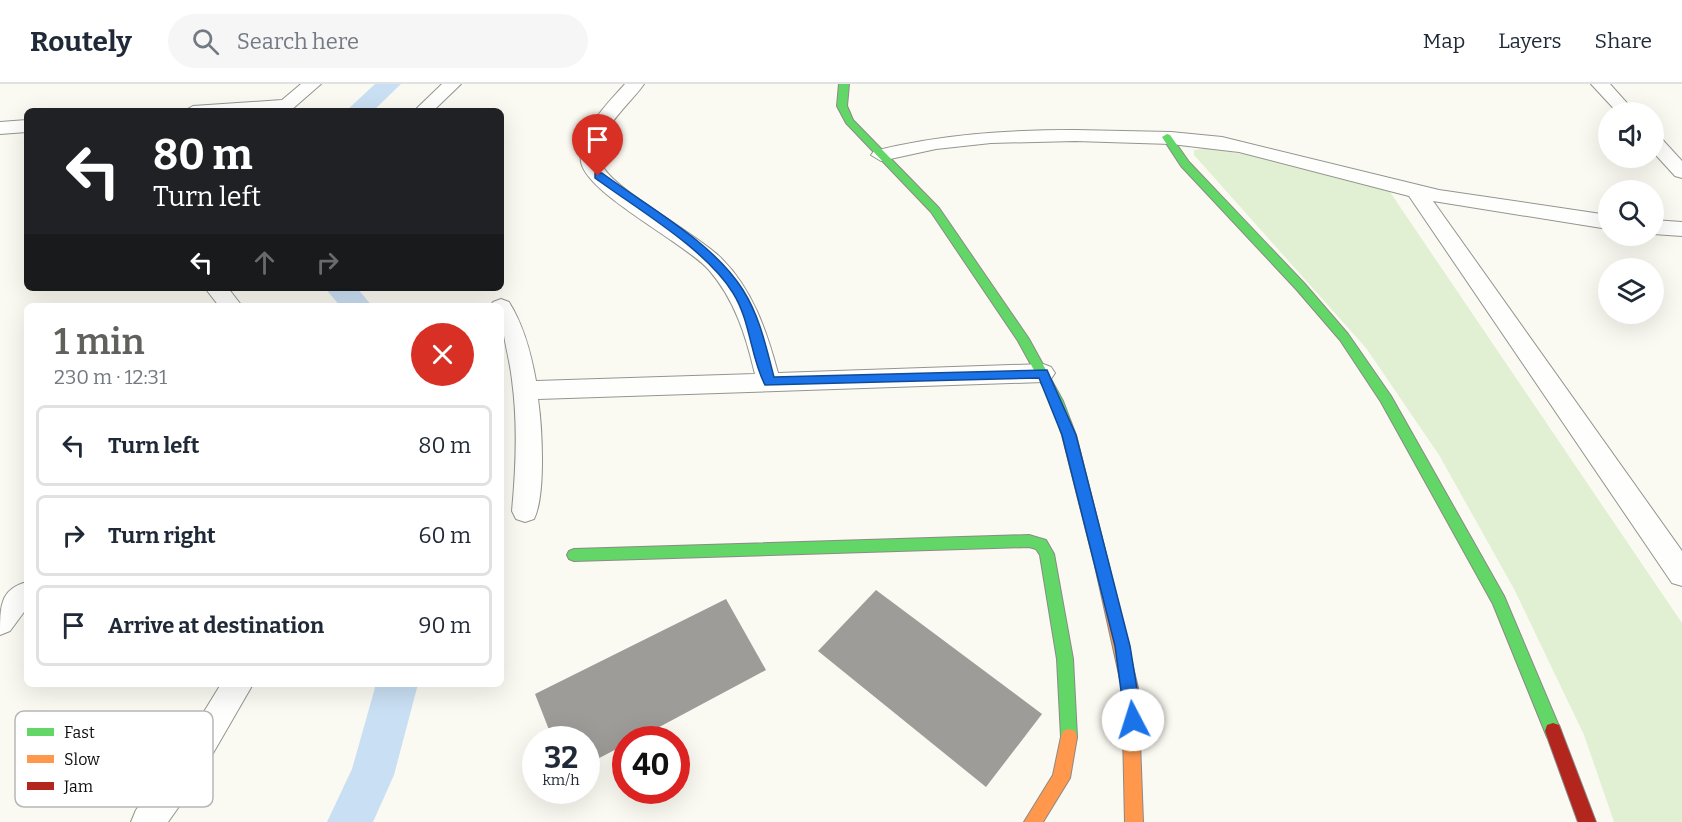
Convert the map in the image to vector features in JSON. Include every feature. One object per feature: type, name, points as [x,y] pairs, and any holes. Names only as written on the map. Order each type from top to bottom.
[{"type":"street","points":[[282,108],[312,84]]},
{"type":"street","points":[[426,108],[452,84]]},
{"type":"street","points":[[635,84],[599,129],[592,146],[591,164],[598,176],[615,190],[701,251],[723,271],[739,293],[755,326],[769,382]]},
{"type":"street","points":[[844,84],[843,106],[849,121],[935,210],[1023,339],[1043,373],[1069,435],[1122,646],[1133,720],[1134,822]]},
{"type":"street","points":[[1600,84],[1617,102]]},
{"type":"street","points":[[0,128],[24,126]]},
{"type":"street","points":[[882,155],[912,147],[1000,137],[1167,137],[1238,146],[1416,191],[1488,205],[1598,221]]},
{"type":"street","points":[[1167,137],[1185,164],[1344,337],[1386,399],[1499,601],[1550,719],[1587,822]]},
{"type":"street","points":[[1664,153],[1682,172]]},
{"type":"street","points":[[1416,191],[1682,574]]},
{"type":"street","points":[[1664,228],[1682,229]]},
{"type":"street","points":[[218,291],[228,303]]},
{"type":"street","points":[[504,315],[516,345],[530,429],[525,511]]},
{"type":"street","points":[[525,390],[1043,373]]},
{"type":"street","points":[[574,555],[1029,541],[1041,544],[1047,554],[1071,712],[1066,764],[1055,790],[1033,822]]},
{"type":"street","points":[[0,622],[17,597],[24,596]]},
{"type":"street","points":[[213,725],[236,687]]},
{"type":"street","points":[[148,822],[159,807]]},
{"type":"green space","points":[[1208,148],[1253,156],[1388,189],[1682,623],[1682,822],[1614,822],[1584,735],[1514,589],[1439,455],[1366,348],[1194,155],[1194,150]]},
{"type":"building","points":[[876,590],[1042,714],[986,787],[818,651]]},
{"type":"building","points":[[726,599],[766,670],[661,726],[612,726],[612,751],[600,758],[600,726],[548,726],[535,694]]},
{"type":"waterway","points":[[361,108],[389,84]]},
{"type":"waterway","points":[[343,291],[354,303]]},
{"type":"waterway","points":[[350,822],[372,775],[396,687]]},
{"type":"traffic: fast","points":[[844,84],[842,106],[849,121],[935,210],[1023,339],[1057,401],[1069,435],[1102,566]]},
{"type":"traffic: fast","points":[[1167,137],[1185,164],[1300,286],[1344,337],[1386,399],[1499,601],[1553,731]]},
{"type":"traffic: fast","points":[[574,555],[1029,541],[1041,544],[1047,554],[1065,659],[1069,737]]},
{"type":"traffic: slow","points":[[1102,566],[1130,688],[1134,822]]},
{"type":"traffic: slow","points":[[1033,822],[1061,778],[1069,737]]},
{"type":"traffic: jam","points":[[1553,731],[1587,822]]},
{"type":"route","points":[[598,176],[701,251],[723,271],[739,293],[755,326],[769,382],[1043,373],[1057,401],[1069,435],[1122,646],[1133,720]]}]
